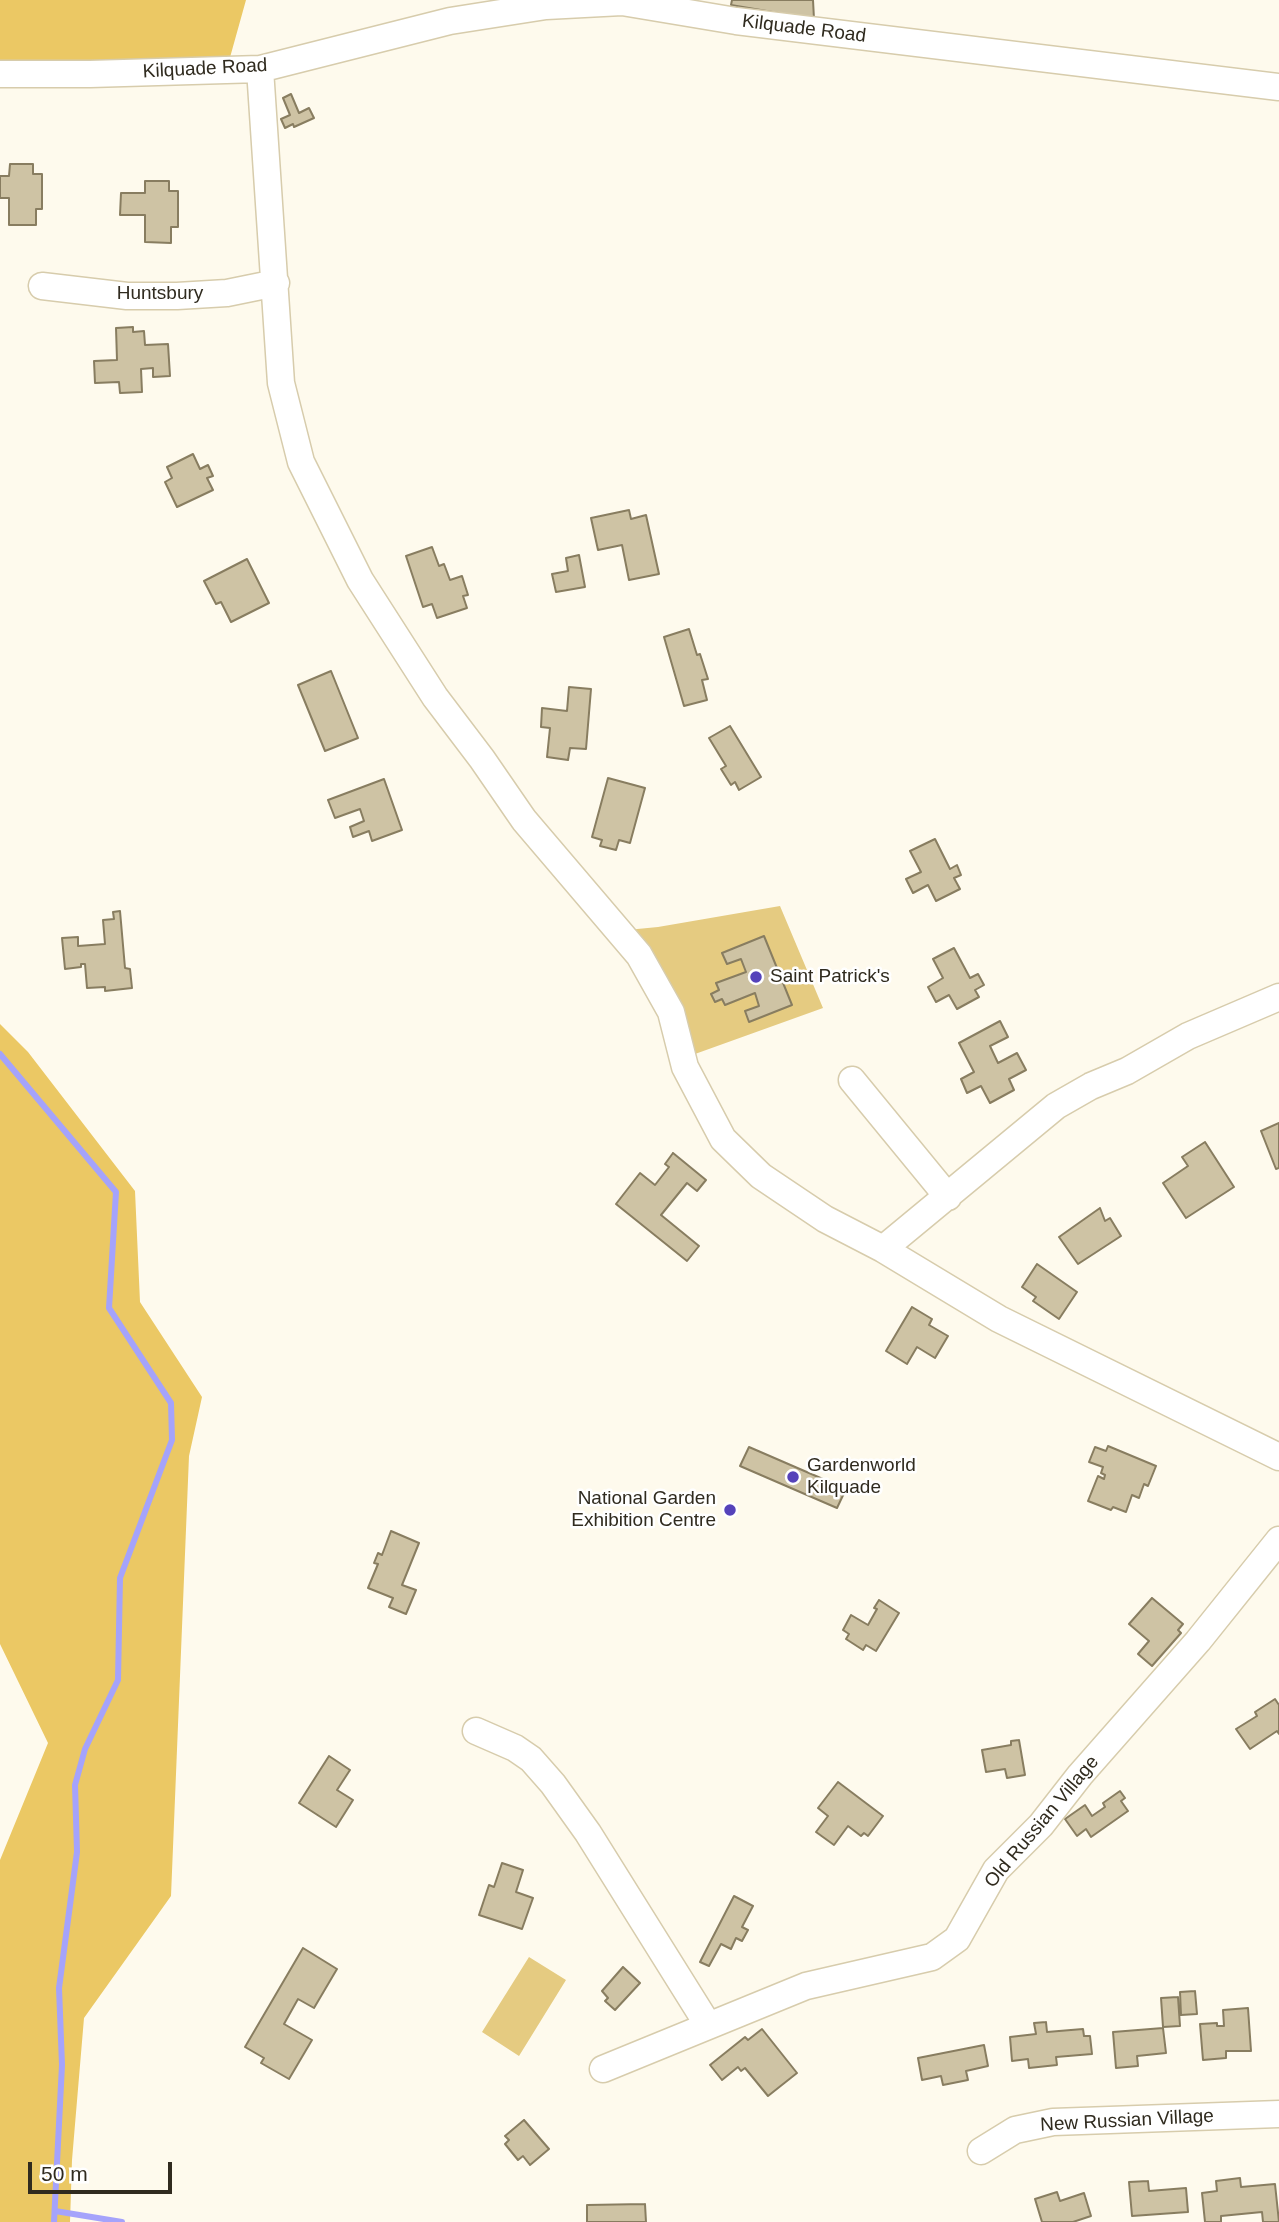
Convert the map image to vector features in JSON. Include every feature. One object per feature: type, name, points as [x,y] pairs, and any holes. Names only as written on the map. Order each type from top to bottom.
[{"type":"street","name":"Kilquade Road","points":[[0,74],[260,69],[450,20],[546,6],[622,2],[736,21],[1279,87]]},
{"type":"street","points":[[260,69],[281,383],[301,462],[360,580],[435,697],[524,820],[639,955],[671,1012],[685,1067],[723,1139],[761,1176],[825,1219],[999,1319],[1279,1457]]},
{"type":"street","name":"Huntsbury","points":[[42,286],[127,296],[177,296],[227,293],[276,283]]},
{"type":"street","points":[[883,1250],[1056,1105],[1127,1071],[1188,1036],[1279,997]]},
{"type":"street","points":[[852,1080],[948,1197]]},
{"type":"street","name":"Old Russian Village","points":[[603,2069],[806,1986],[932,1956],[957,1939],[996,1870],[1041,1825],[1080,1775],[1198,1641],[1279,1540]]},
{"type":"street","points":[[476,1731],[515,1748],[531,1759],[553,1784],[588,1833],[708,2025]]},
{"type":"street","name":"New Russian Village","points":[[981,2151],[1015,2130],[1053,2122],[1279,2114]]},
{"type":"shaded area","points":[[0,0],[246,0],[229,61],[58,66],[0,60]]},
{"type":"shaded area","points":[[780,906],[823,1008],[695,1054],[627,930]]},
{"type":"shaded area","points":[[0,1024],[28,1052],[135,1191],[140,1302],[202,1397],[189,1456],[171,1896],[84,2018],[72,2160],[70,2222],[0,2222],[0,1860],[48,1743],[0,1644]]},
{"type":"shaded area","points":[[529,1957],[566,1980],[519,2056],[482,2032]]},
{"type":"building","points":[[732,0],[813,0],[814,19],[731,5]]},
{"type":"building","points":[[291,94],[299,113],[309,108],[314,118],[285,128],[281,119],[290,115],[283,98]]},
{"type":"building","points":[[10,164],[33,164],[33,174],[42,174],[42,209],[36,209],[36,225],[9,225],[9,198],[0,198],[0,176],[9,176]]},
{"type":"building","points":[[145,181],[169,181],[169,191],[178,191],[178,227],[171,227],[171,243],[145,242],[145,215],[120,215],[121,193],[145,193]]},
{"type":"building","points":[[133,327],[133,332],[144,331],[145,345],[168,344],[170,376],[153,377],[153,368],[141,369],[142,392],[120,393],[119,382],[95,383],[94,361],[117,360],[116,328]]},
{"type":"building","points":[[193,454],[200,469],[208,465],[213,476],[207,478],[213,490],[177,507],[165,482],[172,478],[167,467]]},
{"type":"building","points":[[629,510],[631,519],[646,515],[659,574],[629,580],[622,545],[598,550],[591,518]]},
{"type":"building","points":[[432,547],[439,566],[444,564],[450,580],[462,576],[468,595],[463,596],[467,608],[437,618],[432,604],[423,607],[406,556]]},
{"type":"building","points":[[579,555],[585,587],[556,592],[552,574],[568,571],[566,558]]},
{"type":"building","points":[[247,559],[269,603],[231,622],[221,602],[216,604],[204,581]]},
{"type":"building","points":[[689,629],[708,679],[702,680],[707,700],[684,706],[664,637]]},
{"type":"building","points":[[331,671],[358,738],[325,751],[298,685]]},
{"type":"building","points":[[569,687],[591,689],[586,749],[570,748],[568,760],[547,757],[550,728],[541,727],[542,708],[567,711]]},
{"type":"building","points":[[730,726],[761,777],[739,790],[735,782],[731,785],[721,769],[726,766],[709,738]]},
{"type":"building","points":[[608,778],[645,788],[630,843],[619,840],[616,850],[600,846],[602,840],[592,837]]},
{"type":"building","points":[[384,779],[402,830],[372,841],[369,831],[353,837],[350,827],[364,821],[360,809],[335,818],[328,800]]},
{"type":"building","points":[[935,839],[950,869],[957,865],[961,875],[954,878],[960,889],[936,901],[928,885],[913,893],[906,879],[921,872],[910,851]]},
{"type":"building","points":[[120,911],[125,968],[130,969],[132,988],[105,991],[105,987],[87,988],[85,964],[65,969],[62,938],[78,937],[78,946],[105,944],[103,920],[114,919],[113,912]]},
{"type":"building","name":"Saint Patrick's","points":[[764,936],[792,1005],[749,1022],[745,1011],[759,1006],[755,993],[725,1005],[722,999],[715,1002],[711,994],[719,990],[716,983],[746,972],[741,959],[727,964],[722,953]]},
{"type":"building","points":[[954,948],[970,978],[978,974],[984,985],[975,990],[979,997],[957,1009],[949,995],[936,1002],[928,987],[943,978],[933,959]]},
{"type":"building","points":[[1000,1021],[1008,1037],[990,1046],[998,1063],[1017,1053],[1026,1070],[1009,1079],[1014,1090],[990,1103],[981,1086],[967,1093],[961,1079],[974,1072],[959,1043]]},
{"type":"building","points":[[1279,1123],[1279,1168],[1276,1169],[1261,1131]]},
{"type":"building","points":[[1205,1142],[1234,1187],[1186,1218],[1163,1183],[1188,1166],[1182,1157]]},
{"type":"building","points":[[673,1153],[706,1180],[697,1191],[687,1183],[661,1215],[699,1246],[687,1261],[616,1204],[640,1173],[655,1185],[669,1167],[665,1164]]},
{"type":"building","points":[[1100,1208],[1105,1221],[1110,1218],[1121,1236],[1078,1264],[1059,1237]]},
{"type":"building","points":[[1037,1264],[1077,1292],[1059,1319],[1033,1301],[1036,1297],[1022,1287]]},
{"type":"building","points":[[912,1307],[932,1319],[929,1325],[948,1336],[935,1358],[917,1347],[907,1364],[886,1351]]},
{"type":"building","points":[[1108,1446],[1156,1466],[1148,1486],[1144,1484],[1139,1498],[1132,1495],[1126,1512],[1113,1507],[1111,1510],[1088,1501],[1098,1476],[1104,1479],[1105,1475],[1101,1473],[1103,1467],[1089,1462],[1095,1447],[1106,1451]]},
{"type":"building","name":"Gardenworld Kilquade","points":[[749,1447],[846,1489],[837,1508],[740,1466]]},
{"type":"building","points":[[391,1531],[419,1543],[402,1585],[416,1590],[406,1614],[389,1607],[393,1598],[368,1588],[378,1564],[374,1563],[378,1553],[382,1555]]},
{"type":"building","points":[[1152,1598],[1183,1624],[1178,1630],[1181,1633],[1152,1666],[1138,1654],[1149,1641],[1129,1624]]},
{"type":"building","points":[[879,1600],[899,1613],[876,1651],[866,1645],[863,1650],[846,1639],[849,1634],[843,1630],[851,1615],[868,1625]]},
{"type":"building","points":[[1275,1699],[1279,1705],[1279,1734],[1277,1731],[1250,1749],[1236,1729],[1257,1716],[1255,1712]]},
{"type":"building","points":[[1019,1740],[1025,1775],[1007,1778],[1005,1769],[986,1772],[982,1750],[1011,1745],[1011,1741]]},
{"type":"building","points":[[329,1756],[350,1770],[337,1790],[353,1800],[336,1827],[299,1803]]},
{"type":"building","points":[[838,1782],[883,1816],[868,1836],[864,1833],[861,1836],[848,1826],[834,1845],[816,1832],[828,1816],[818,1808]]},
{"type":"building","points":[[1120,1791],[1125,1798],[1121,1801],[1128,1811],[1091,1837],[1086,1829],[1077,1836],[1065,1819],[1085,1805],[1092,1816],[1105,1807],[1103,1803]]},
{"type":"building","points":[[502,1863],[523,1870],[516,1892],[533,1898],[522,1929],[479,1915],[489,1885],[494,1887]]},
{"type":"building","points":[[734,1896],[753,1906],[742,1927],[748,1930],[742,1941],[736,1938],[731,1949],[721,1944],[709,1966],[700,1962]]},
{"type":"building","points":[[303,1948],[337,1969],[314,2008],[298,1999],[284,2024],[312,2040],[289,2079],[261,2063],[264,2058],[245,2047]]},
{"type":"building","points":[[623,1967],[640,1983],[615,2010],[605,2001],[608,1998],[602,1991]]},
{"type":"building","points":[[1195,1991],[1197,2014],[1181,2015],[1180,1992]]},
{"type":"building","points":[[1178,1997],[1180,2026],[1163,2027],[1161,1998]]},
{"type":"building","points":[[1248,2008],[1251,2051],[1226,2051],[1226,2058],[1203,2060],[1200,2024],[1217,2023],[1217,2026],[1224,2026],[1223,2010]]},
{"type":"building","points":[[1046,2022],[1047,2032],[1083,2029],[1084,2036],[1090,2036],[1092,2054],[1056,2057],[1057,2065],[1029,2068],[1028,2059],[1012,2061],[1010,2037],[1036,2034],[1034,2023]]},
{"type":"building","points":[[1163,2028],[1166,2053],[1137,2056],[1138,2066],[1116,2068],[1113,2032]]},
{"type":"building","points":[[762,2029],[797,2073],[768,2096],[745,2068],[741,2071],[738,2067],[722,2080],[710,2065],[745,2037],[748,2040]]},
{"type":"building","points":[[984,2045],[988,2066],[966,2071],[968,2080],[943,2085],[941,2076],[922,2080],[918,2058]]},
{"type":"building","points":[[524,2120],[549,2149],[530,2165],[523,2156],[518,2160],[505,2144],[509,2140],[505,2136]]},
{"type":"building","points":[[1240,2178],[1241,2187],[1275,2184],[1279,2222],[1263,2222],[1262,2212],[1221,2216],[1221,2222],[1205,2222],[1202,2193],[1217,2191],[1216,2181]]},
{"type":"building","points":[[1148,2181],[1149,2191],[1186,2188],[1188,2212],[1132,2216],[1129,2182]]},
{"type":"building","points":[[1057,2192],[1060,2201],[1084,2193],[1091,2216],[1073,2222],[1042,2222],[1035,2199]]},
{"type":"building","points":[[645,2204],[646,2222],[587,2222],[587,2205]]},
{"type":"waterway","points":[[0,1054],[116,1192],[109,1308],[171,1403],[172,1440],[120,1578],[118,1680],[85,1749],[75,1785],[77,1852],[59,1988],[62,2065],[54,2222]]},
{"type":"waterway","points":[[55,2211],[122,2222]]},
{"type":"place","name":"Saint Patrick's","points":[[756,977]]},
{"type":"place","name":"Gardenworld Kilquade","points":[[793,1477]]},
{"type":"place","name":"National Garden Exhibition Centre","points":[[730,1510]]}]
